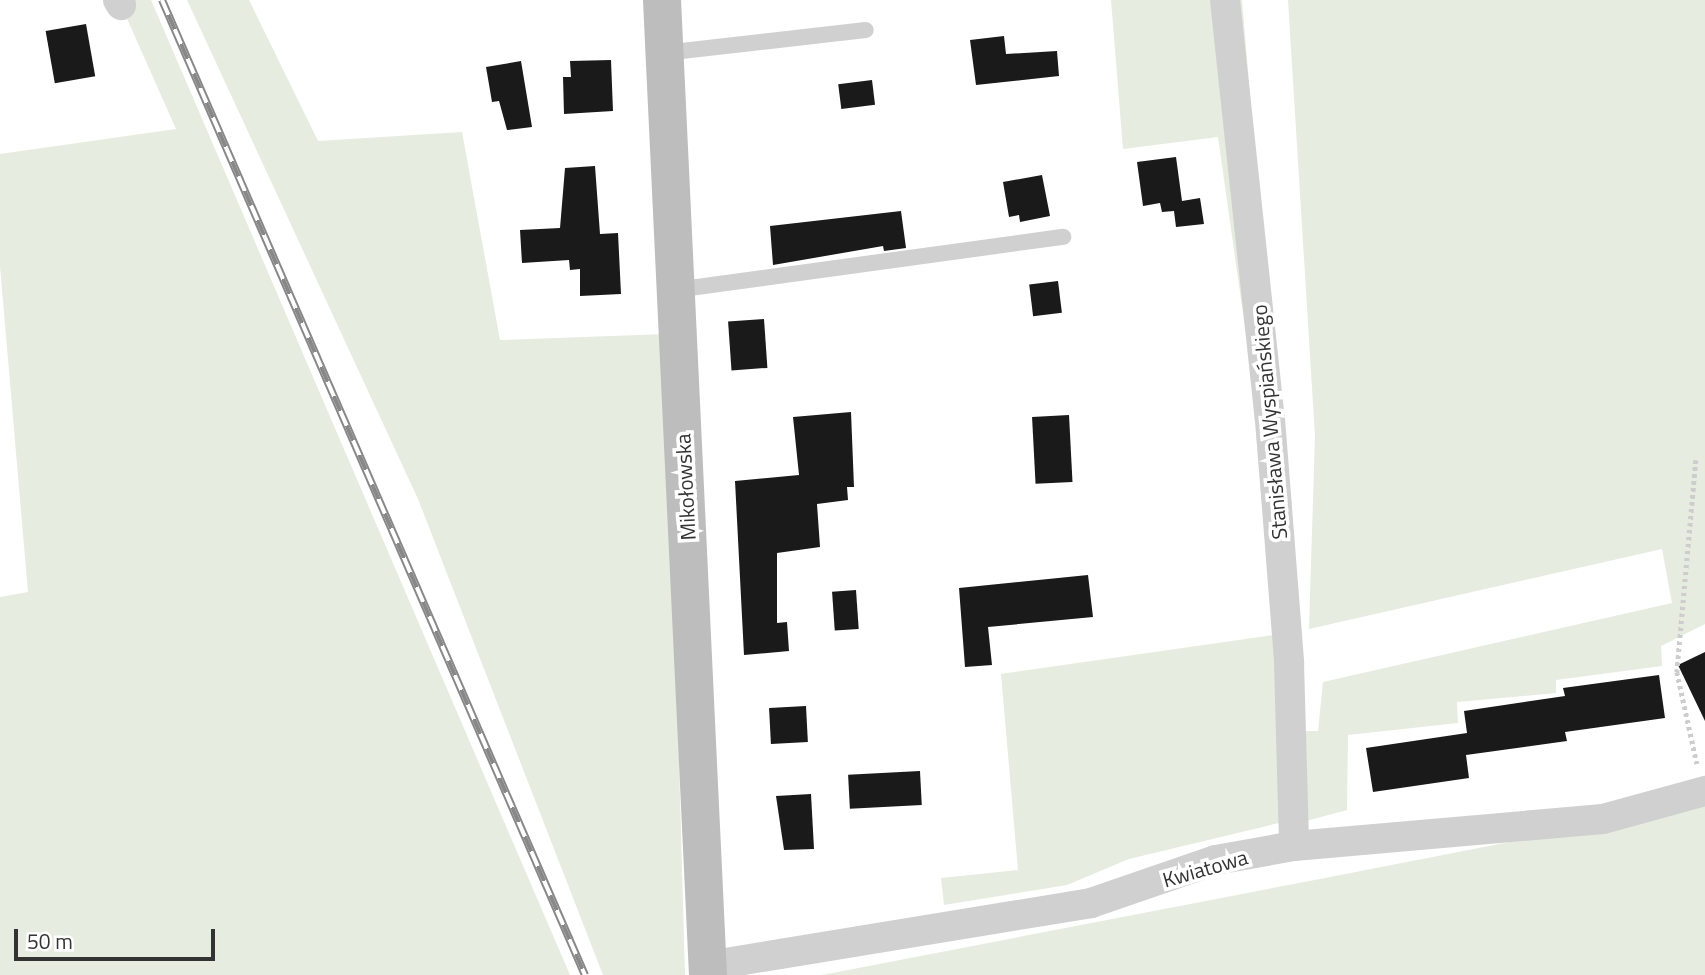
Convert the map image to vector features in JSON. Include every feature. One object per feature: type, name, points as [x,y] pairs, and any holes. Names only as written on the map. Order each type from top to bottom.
[{"type":"main road","name":"Mikołowska","points":[[662,0],[708,971]]},
{"type":"street","name":"Stanisława Wyspiańskiego","points":[[1226,0],[1270,419],[1289,663],[1294,846]]},
{"type":"street","name":"Kwiatowa","points":[[708,971],[1091,903],[1216,860],[1294,846],[1603,819],[1697,775]]},
{"type":"lane","points":[[664,53],[866,30]]},
{"type":"lane","points":[[676,290],[1063,237]]},
{"type":"path","points":[[1696,460],[1677,672],[1697,775]]},
{"type":"path","points":[[1697,775],[1705,763]]},
{"type":"shaded area","points":[[132,0],[151,0],[570,975],[0,975],[0,597],[28,592],[0,266],[0,154],[176,129],[121,5]]},
{"type":"shaded area","points":[[187,0],[249,0],[318,141],[462,132],[500,340],[667,334],[685,975],[603,975],[418,499]]},
{"type":"shaded area","points":[[1111,0],[1242,0],[1279,438],[1283,822],[1129,859],[1067,885],[944,905],[941,878],[1018,870],[1001,674],[1273,635],[1250,363],[1218,137],[1123,149]]},
{"type":"shaded area","points":[[1288,0],[1705,0],[1705,624],[1661,646],[1662,666],[1556,680],[1556,693],[1457,702],[1458,723],[1348,735],[1347,810],[1306,821],[1303,731],[1318,731],[1323,682],[1672,603],[1662,549],[1309,629],[1315,436]]},
{"type":"shaded area","points":[[1705,804],[1705,975],[822,975],[1325,878]]},
{"type":"building","points":[[86,24],[95,76],[55,83],[46,31]]},
{"type":"building","points":[[1004,36],[1006,54],[1057,51],[1059,76],[976,85],[970,40]]},
{"type":"building","points":[[611,60],[613,111],[564,114],[563,77],[571,77],[570,61]]},
{"type":"building","points":[[521,61],[532,127],[507,130],[499,101],[492,102],[486,67]]},
{"type":"building","points":[[872,80],[875,105],[841,109],[838,84]]},
{"type":"building","points":[[1176,157],[1182,201],[1200,198],[1204,224],[1176,227],[1174,211],[1162,212],[1160,203],[1143,206],[1137,162]]},
{"type":"building","points":[[595,166],[600,234],[618,233],[621,294],[580,296],[580,269],[570,270],[569,260],[522,263],[520,230],[560,228],[565,168]]},
{"type":"building","points":[[1042,175],[1050,216],[1020,222],[1019,215],[1009,217],[1003,182]]},
{"type":"building","points":[[901,211],[906,248],[884,251],[883,246],[773,265],[770,226]]},
{"type":"building","points":[[1058,281],[1062,313],[1033,316],[1029,285]]},
{"type":"building","points":[[764,319],[767,368],[732,370],[728,322]]},
{"type":"building","points":[[851,412],[854,487],[847,487],[848,500],[817,504],[820,547],[777,553],[777,623],[787,622],[789,651],[744,655],[735,481],[799,475],[793,417]]},
{"type":"building","points":[[1069,415],[1073,482],[1036,484],[1032,417]]},
{"type":"building","points":[[1088,575],[1093,617],[988,627],[992,665],[965,667],[959,588]]},
{"type":"building","points":[[856,590],[859,629],[835,631],[832,592]]},
{"type":"building","points":[[1705,652],[1705,721],[1678,665]]},
{"type":"building","points":[[1659,675],[1665,718],[1565,732],[1567,741],[1466,755],[1469,778],[1373,792],[1366,748],[1467,733],[1464,711],[1565,696],[1563,688]]},
{"type":"building","points":[[806,706],[808,742],[771,744],[769,708]]},
{"type":"building","points":[[920,771],[922,805],[850,809],[848,775]]},
{"type":"building","points":[[811,794],[814,849],[784,850],[776,796]]},
{"type":"railway","points":[[162,0],[585,975]]}]
